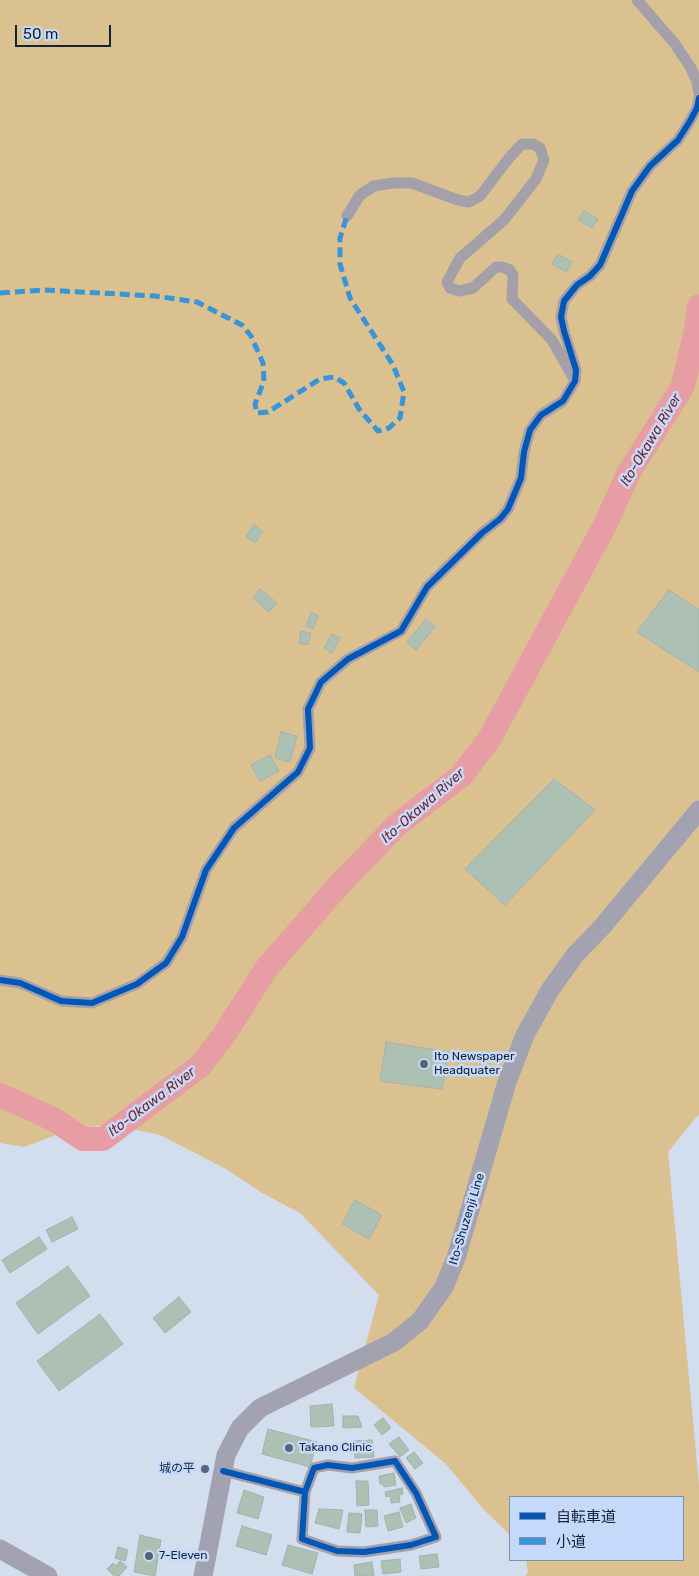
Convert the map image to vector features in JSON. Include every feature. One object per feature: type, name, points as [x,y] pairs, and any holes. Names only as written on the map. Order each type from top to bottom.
[{"type":"main road","name":"Ito-Shuzenji Line","points":[[203,1576],[222,1470],[226,1455],[240,1428],[260,1408],[394,1342],[420,1321],[444,1287],[456,1258],[507,1082],[525,1036],[550,990],[575,955],[602,927],[699,810]]},
{"type":"main road","points":[[0,1549],[48,1576]]},
{"type":"street","points":[[637,0],[675,44],[691,68],[699,93]]},
{"type":"street","points":[[0,980],[20,983],[61,1001],[92,1003],[136,984],[166,963],[182,937],[206,870],[234,828],[298,772],[310,748],[308,709],[322,682],[348,658],[401,631],[427,587],[482,533],[500,519],[513,499],[521,478],[524,452],[530,430],[542,415],[563,400],[575,381],[576,370],[561,317],[564,300],[577,285],[590,276],[600,265],[632,191],[650,166],[678,140],[697,108],[699,98]]},
{"type":"street","points":[[347,216],[360,195],[374,186],[393,182],[412,183],[458,200],[469,202],[480,196],[522,144],[533,144],[540,148],[544,160],[536,179],[504,220],[460,258],[447,282],[450,288],[459,291],[474,288],[496,268],[502,267],[510,270],[513,275],[512,299],[552,340],[575,381]]},
{"type":"street","points":[[395,1461],[416,1493],[436,1537],[411,1545],[364,1552],[337,1551],[302,1540],[305,1492],[314,1468],[328,1465],[352,1468],[395,1461]]},
{"type":"street","points":[[222,1470],[305,1492]]},
{"type":"shaded area","points":[[0,0],[699,0],[699,1114],[668,1152],[699,1485],[699,1576],[525,1576],[528,1572],[526,1561],[684,1561],[684,1496],[509,1496],[509,1534],[484,1510],[446,1464],[354,1388],[379,1295],[300,1213],[264,1194],[226,1169],[160,1135],[110,1124],[64,1132],[24,1147],[0,1143]]},
{"type":"building","points":[[584,211],[598,219],[592,228],[578,220]]},
{"type":"building","points":[[558,254],[572,262],[566,272],[552,264]]},
{"type":"building","points":[[254,525],[263,532],[255,543],[246,536]]},
{"type":"building","points":[[260,589],[277,603],[269,612],[253,598]]},
{"type":"building","points":[[669,590],[699,610],[699,672],[637,632]]},
{"type":"building","points":[[311,613],[318,615],[313,629],[306,626]]},
{"type":"building","points":[[426,619],[435,627],[416,650],[407,642]]},
{"type":"building","points":[[301,631],[311,633],[308,645],[299,643]]},
{"type":"building","points":[[332,634],[340,638],[332,653],[324,648]]},
{"type":"building","points":[[281,732],[297,736],[290,762],[275,758]]},
{"type":"building","points":[[270,755],[279,771],[260,781],[251,765]]},
{"type":"building","points":[[554,779],[595,810],[505,905],[465,869]]},
{"type":"building","points":[[386,1042],[449,1052],[442,1089],[380,1081]]},
{"type":"building","points":[[355,1200],[382,1215],[369,1239],[342,1224]]},
{"type":"building","points":[[72,1217],[78,1229],[52,1242],[46,1230]]},
{"type":"building","points":[[39,1237],[47,1249],[10,1273],[2,1260]]},
{"type":"building","points":[[68,1266],[90,1296],[38,1334],[16,1303]]},
{"type":"building","points":[[179,1297],[191,1312],[165,1333],[153,1318]]},
{"type":"building","points":[[100,1314],[123,1344],[59,1391],[37,1361]]},
{"type":"building","points":[[332,1404],[334,1426],[311,1427],[310,1406]]},
{"type":"building","points":[[343,1416],[358,1416],[362,1427],[343,1428]]},
{"type":"building","points":[[383,1418],[391,1428],[382,1435],[374,1425]]},
{"type":"building","name":"Takano Clinic","points":[[268,1429],[317,1442],[310,1467],[262,1454]]},
{"type":"building","points":[[399,1437],[409,1450],[400,1457],[389,1444]]},
{"type":"building","points":[[372,1440],[374,1457],[355,1458],[353,1441]]},
{"type":"building","points":[[414,1452],[423,1463],[415,1469],[406,1458]]},
{"type":"building","points":[[394,1473],[396,1485],[384,1487],[383,1484],[380,1484],[379,1476]]},
{"type":"building","points":[[356,1481],[368,1481],[369,1505],[357,1506]]},
{"type":"building","points":[[402,1488],[403,1494],[399,1495],[400,1502],[391,1503],[390,1496],[386,1497],[385,1492]]},
{"type":"building","points":[[244,1490],[264,1497],[258,1519],[237,1513]]},
{"type":"building","points":[[411,1504],[416,1518],[406,1523],[400,1508]]},
{"type":"building","points":[[319,1509],[343,1510],[339,1529],[315,1523]]},
{"type":"building","points":[[365,1510],[377,1510],[378,1526],[366,1527]]},
{"type":"building","points":[[399,1512],[403,1527],[388,1531],[384,1516]]},
{"type":"building","points":[[349,1513],[362,1514],[360,1533],[347,1532]]},
{"type":"building","points":[[242,1526],[272,1535],[266,1555],[236,1546]]},
{"type":"building","points":[[140,1535],[161,1540],[155,1576],[134,1572]]},
{"type":"building","points":[[288,1545],[318,1553],[312,1574],[282,1565]]},
{"type":"building","points":[[118,1547],[128,1550],[125,1561],[115,1558]]},
{"type":"building","points":[[437,1554],[439,1567],[421,1569],[419,1556]]},
{"type":"building","points":[[400,1559],[401,1572],[383,1574],[381,1561]]},
{"type":"building","points":[[120,1561],[127,1567],[119,1576],[114,1576],[107,1569],[113,1563],[116,1566]]},
{"type":"building","points":[[372,1562],[374,1576],[355,1576],[354,1565]]},
{"type":"waterway","name":"Ito-Okawa River","points":[[0,1095],[55,1120],[83,1139],[103,1139],[200,1066],[224,1035],[266,969],[338,886],[396,826],[462,775],[490,738],[606,523],[628,474],[683,386],[696,329],[699,306]]},
{"type":"marked path","points":[[0,293],[44,290],[155,296],[197,302],[242,325],[251,336],[263,363],[264,381],[255,404],[257,413],[268,412],[320,379],[334,377],[344,383],[359,409],[378,431],[389,428],[400,418],[404,392],[393,365],[350,298],[340,264],[340,238],[347,216]]},
{"type":"cycle path","points":[[0,980],[20,983],[61,1001],[92,1003],[137,984],[166,963],[182,937],[206,870],[234,828],[298,772],[310,748],[308,709],[321,682],[348,659],[401,631],[427,587],[482,533],[500,519],[508,509],[521,478],[524,452],[530,430],[541,415],[563,401],[575,381],[576,370],[561,317],[564,301],[577,285],[590,276],[600,265],[632,191],[650,166],[678,140],[697,108],[699,98]]},
{"type":"cycle path","points":[[223,1471],[305,1492],[314,1468],[328,1465],[352,1468],[395,1461],[416,1493],[436,1537],[411,1545],[364,1552],[337,1551],[302,1539],[305,1492]]},
{"type":"place","name":"Ito Newspaper Headquater","points":[[424,1064]]},
{"type":"place","name":"Takano Clinic","points":[[289,1448]]},
{"type":"place","name":"城の平","points":[[205,1469]]},
{"type":"place","name":"7-Eleven","points":[[149,1556]]}]
